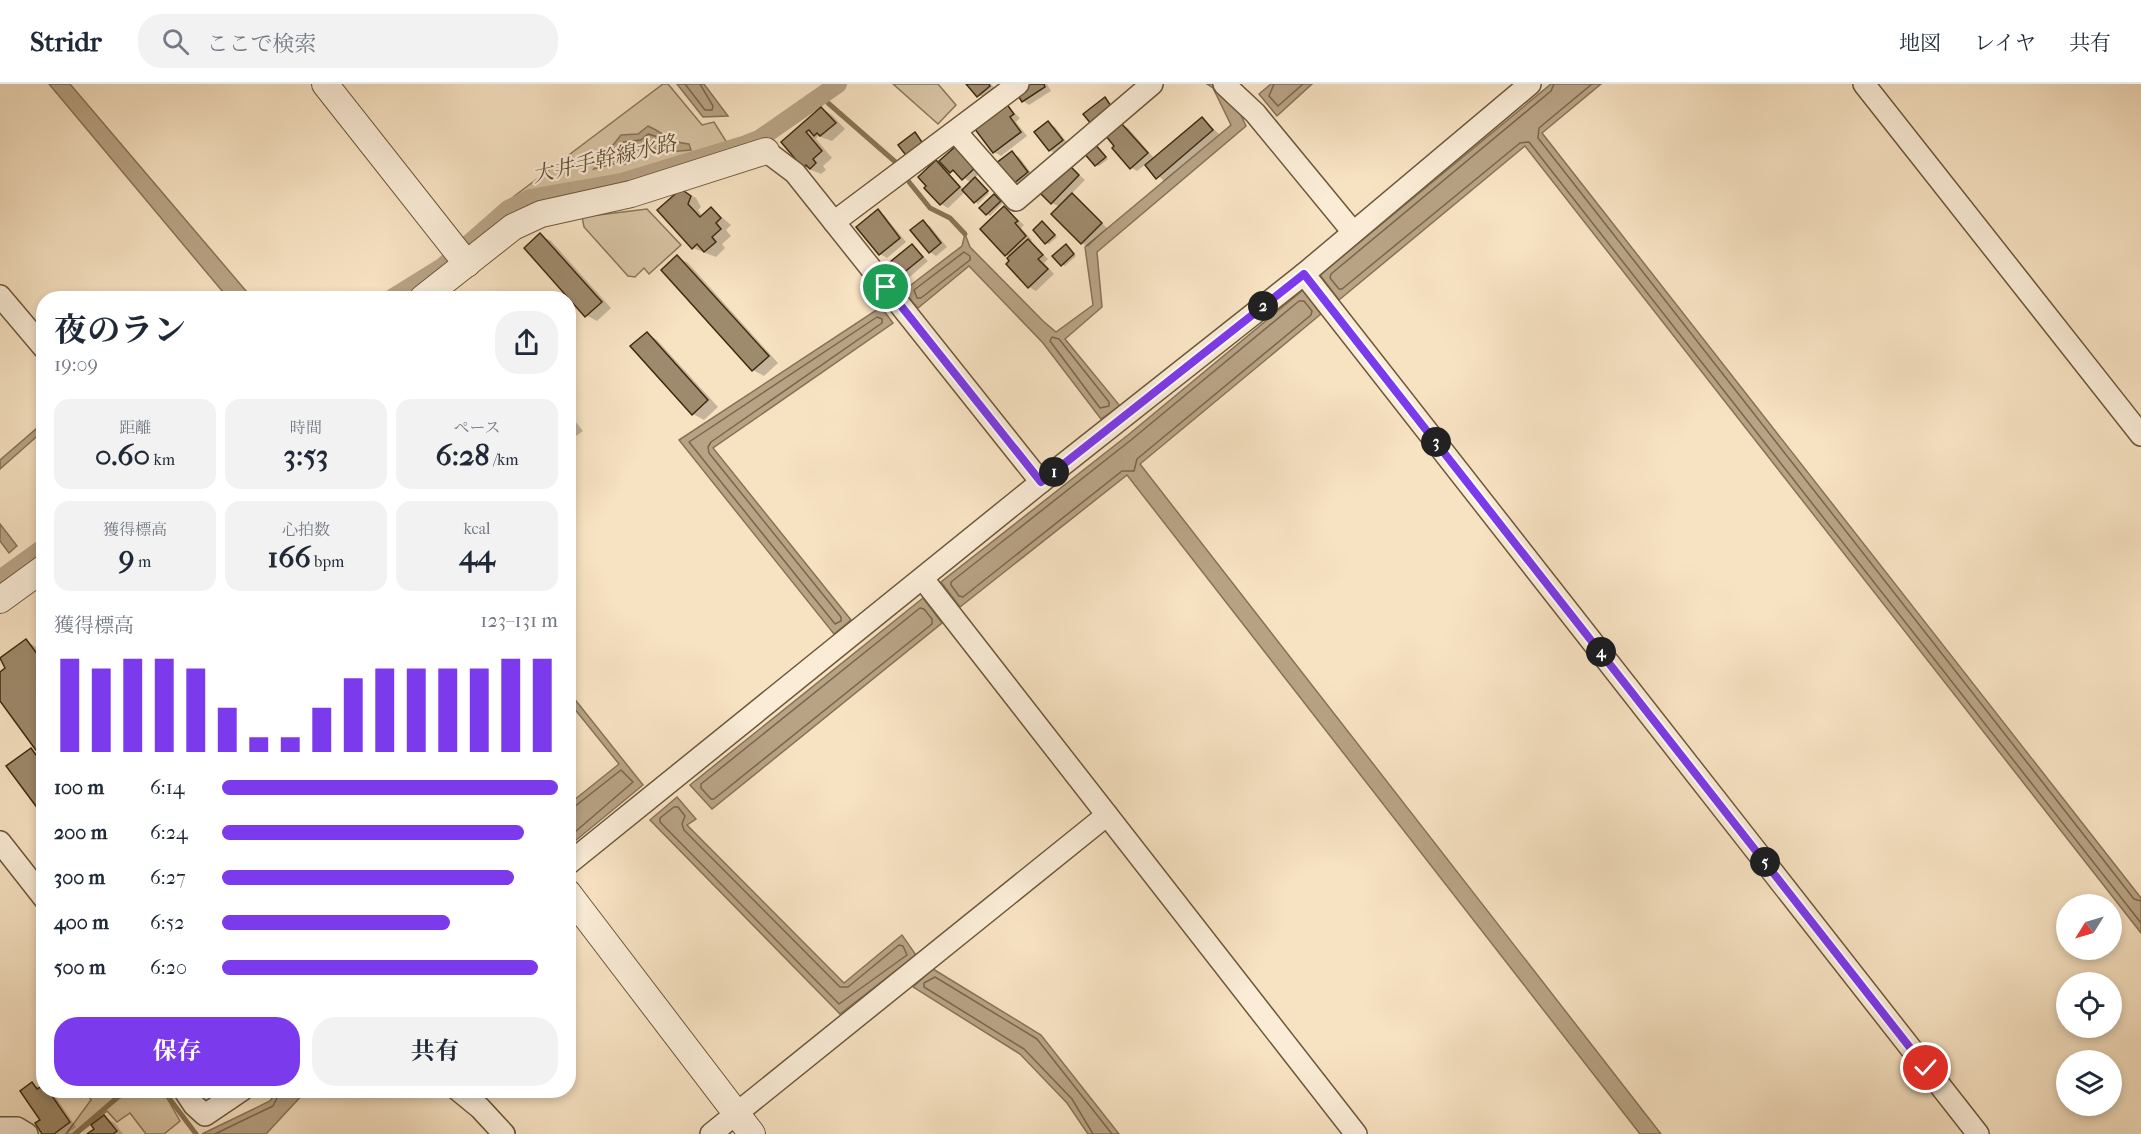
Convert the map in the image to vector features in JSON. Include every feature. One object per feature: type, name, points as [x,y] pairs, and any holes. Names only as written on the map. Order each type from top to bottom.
[{"type":"street","points":[[325,84],[461,257]]},
{"type":"street","points":[[834,222],[1018,84]]},
{"type":"street","points":[[956,132],[1016,200],[1152,84]]},
{"type":"street","points":[[1224,84],[1255,113],[1353,232]]},
{"type":"street","points":[[576,858],[1041,482],[1304,274],[1530,84]]},
{"type":"street","points":[[1864,84],[2141,435]]},
{"type":"street","points":[[429,291],[461,257],[513,227],[542,214],[631,194],[765,151],[780,159],[795,173],[1041,482]]},
{"type":"street","points":[[1304,274],[1978,1134]]},
{"type":"street","points":[[0,296],[36,339]]},
{"type":"street","points":[[0,600],[36,574]]},
{"type":"street","points":[[923,579],[1356,1134]]},
{"type":"street","points":[[711,1134],[1107,814]]},
{"type":"street","points":[[0,842],[36,888]]},
{"type":"street","points":[[576,903],[752,1134]]},
{"type":"street","points":[[189,1098],[205,1115],[230,1098]]},
{"type":"street","points":[[468,1098],[480,1107],[504,1134]]},
{"type":"street","points":[[0,1128],[17,1128],[27,1134]]},
{"type":"shaded area","points":[[663,84],[668,84],[702,125],[714,122],[729,146],[613,178],[513,197]]},
{"type":"shaded area","points":[[893,84],[938,84],[956,105],[938,124]]},
{"type":"shaded area","points":[[647,209],[681,245],[649,274],[644,268],[635,277],[628,276],[584,227],[582,217]]},
{"type":"shaded area","points":[[90,1098],[167,1098],[180,1121],[164,1134],[146,1134],[130,1113],[117,1122],[107,1111],[78,1134],[66,1134],[91,1100]]},
{"type":"water","points":[[49,84],[70,84],[246,291],[222,291]]},
{"type":"water","points":[[677,84],[704,84],[728,116],[703,117]]},
{"type":"water","points":[[1207,84],[1213,84],[1240,113],[1246,126],[1097,252],[1102,307],[1065,339],[1120,406],[1101,419],[1043,343],[969,266],[918,308],[903,291],[962,246],[965,234],[970,247],[1056,332],[1093,305],[1085,247],[1231,125],[1213,88]]},
{"type":"water","points":[[1271,84],[1312,84],[1277,116],[1259,94]]},
{"type":"water","points":[[1551,84],[1601,84],[1542,133],[2141,898],[2141,933],[2122,909],[2122,894],[2110,894],[1525,146],[1339,300],[1320,275]]},
{"type":"water","points":[[648,126],[672,140],[689,144],[691,150],[668,152],[651,148],[625,164],[612,164],[594,169],[621,135],[638,134]]},
{"type":"water","points":[[1303,290],[1321,314],[1140,464],[1661,1134],[1640,1134],[1127,475],[960,607],[941,582],[1128,435]]},
{"type":"water","points":[[881,307],[893,323],[713,448],[851,620],[834,634],[679,440]]},
{"type":"water","points":[[36,429],[36,437],[0,469],[0,460]]},
{"type":"water","points":[[0,524],[17,546],[9,553],[0,541]]},
{"type":"water","points":[[923,598],[942,623],[712,809],[690,785]]},
{"type":"water","points":[[576,701],[643,785],[576,840],[576,798],[619,764],[576,711]]},
{"type":"water","points":[[677,797],[696,819],[687,825],[844,983],[902,935],[916,955],[840,1014],[650,820]]},
{"type":"water","points":[[933,969],[1041,1035],[1119,1134],[1088,1134],[1067,1103],[1020,1054],[913,987]]},
{"type":"water","points":[[272,1098],[299,1098],[266,1134],[202,1134]]},
{"type":"building","points":[[966,84],[989,84],[990,86],[977,97]]},
{"type":"building","points":[[1025,84],[1044,84],[1045,87],[1022,102],[1015,91]]},
{"type":"building","points":[[1105,97],[1113,109],[1092,125],[1083,114]]},
{"type":"building","points":[[1006,103],[1014,114],[1010,117],[1021,132],[993,153],[974,128]]},
{"type":"building","points":[[821,107],[836,123],[820,136],[817,133],[814,136],[809,130],[806,132],[822,151],[813,159],[816,163],[810,169],[806,165],[803,168],[781,142]]},
{"type":"building","points":[[1202,117],[1213,130],[1156,179],[1145,165]]},
{"type":"building","points":[[1048,121],[1063,140],[1049,151],[1034,132]]},
{"type":"building","points":[[1121,123],[1148,153],[1130,169],[1112,148],[1114,146],[1106,136]]},
{"type":"building","points":[[915,132],[924,145],[908,158],[898,145]]},
{"type":"building","points":[[1094,143],[1106,157],[1095,166],[1083,152]]},
{"type":"building","points":[[956,146],[976,167],[962,180],[953,170],[950,173],[939,161]]},
{"type":"building","points":[[1012,151],[1028,172],[1012,185],[995,164]]},
{"type":"building","points":[[936,160],[960,187],[940,205],[924,188],[926,186],[918,177]]},
{"type":"building","points":[[1067,163],[1079,175],[1051,204],[1038,191]]},
{"type":"building","points":[[975,177],[988,191],[974,203],[962,190]]},
{"type":"building","points":[[681,189],[691,196],[688,204],[700,217],[711,207],[721,218],[716,223],[721,229],[712,237],[716,242],[704,252],[697,244],[692,249],[657,210]]},
{"type":"building","points":[[1072,193],[1102,223],[1081,244],[1051,214]]},
{"type":"building","points":[[994,194],[1001,201],[986,215],[979,208]]},
{"type":"building","points":[[1004,206],[1018,221],[1015,223],[1026,236],[1005,256],[980,229]]},
{"type":"building","points":[[878,209],[900,238],[879,255],[856,227]]},
{"type":"building","points":[[923,220],[941,243],[929,253],[910,230]]},
{"type":"building","points":[[1042,221],[1055,235],[1045,244],[1033,230]]},
{"type":"building","points":[[540,233],[602,302],[585,317],[576,307],[576,291],[562,291],[524,248]]},
{"type":"building","points":[[1028,239],[1043,255],[1038,259],[1048,269],[1028,288],[1006,264],[1009,261],[1007,258]]},
{"type":"building","points":[[912,244],[923,257],[896,279],[885,266]]},
{"type":"building","points":[[1066,244],[1074,254],[1061,266],[1052,256]]},
{"type":"building","points":[[677,255],[769,356],[752,371],[661,270]]},
{"type":"building","points":[[647,332],[708,400],[692,415],[630,346]]},
{"type":"building","points":[[26,639],[36,652],[36,750],[0,701],[0,672],[5,668],[0,658]]},
{"type":"building","points":[[31,748],[36,755],[36,806],[6,766]]},
{"type":"building","points":[[32,1082],[36,1088],[36,1098],[54,1098],[70,1122],[54,1134],[42,1134],[35,1123],[40,1120],[20,1091]]},
{"type":"building","points":[[104,1115],[117,1131],[113,1134],[87,1134],[94,1129],[91,1125]]},
{"type":"waterway","name":"大井手幹線水路","points":[[403,291],[442,267],[508,209],[530,198],[621,182],[746,144],[759,139],[838,84]]},
{"type":"waterway","points":[[828,103],[900,166]]},
{"type":"waterway","points":[[909,182],[930,208],[950,218],[965,234]]},
{"type":"waterway","name":"大井手幹線水路","points":[[0,579],[36,553]]},
{"type":"waterway","points":[[75,1134],[117,1098]]},
{"type":"waterway","points":[[169,1098],[196,1134]]},
{"type":"route","points":[[886,287],[1041,482],[1304,274],[1926,1068]]}]
